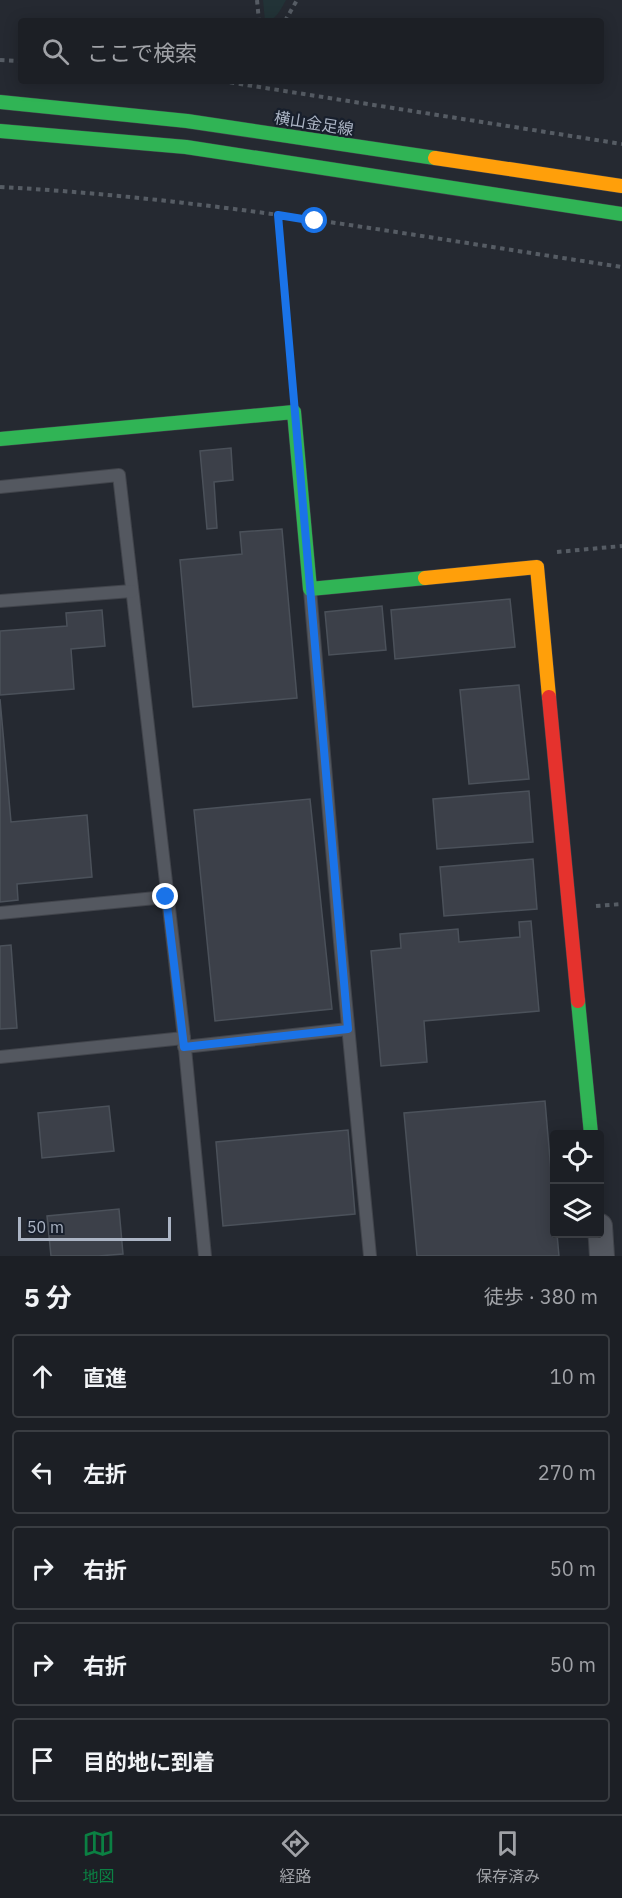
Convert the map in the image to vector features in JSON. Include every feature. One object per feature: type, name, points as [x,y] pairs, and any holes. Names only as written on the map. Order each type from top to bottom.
[{"type":"street","name":"横山金足線","points":[[0,102],[187,121],[622,186]]},
{"type":"street","points":[[0,130],[186,147],[622,214]]},
{"type":"street","points":[[0,440],[294,412],[310,589],[537,567],[591,1130]]},
{"type":"street","points":[[601,1238],[602,1256]]},
{"type":"lane","points":[[0,487],[119,475],[184,1042],[205,1256]]},
{"type":"lane","points":[[310,589],[370,1256]]},
{"type":"lane","points":[[0,601],[132,591]]},
{"type":"lane","points":[[0,913],[166,897]]},
{"type":"lane","points":[[0,1057],[348,1029]]},
{"type":"path","points":[[257,0],[259,18]]},
{"type":"path","points":[[287,18],[297,0]]},
{"type":"path","points":[[0,60],[18,61]]},
{"type":"path","points":[[241,84],[622,144]]},
{"type":"path","points":[[0,187],[70,190],[219,205],[622,267]]},
{"type":"path","points":[[278,215],[294,412]]},
{"type":"path","points":[[537,567],[547,553],[622,546]]},
{"type":"shaded area","points":[[263,0],[286,0],[275,17],[265,18]]},
{"type":"building","points":[[231,448],[233,480],[214,482],[217,528],[207,529],[200,451]]},
{"type":"building","points":[[282,529],[297,698],[193,707],[180,560],[242,554],[240,532]]},
{"type":"building","points":[[510,599],[515,647],[395,659],[391,610]]},
{"type":"building","points":[[382,606],[386,650],[329,655],[325,612]]},
{"type":"building","points":[[102,610],[105,646],[71,649],[74,689],[0,695],[0,631],[67,626],[66,613]]},
{"type":"building","points":[[519,685],[529,779],[469,784],[460,690]]},
{"type":"building","points":[[0,699],[11,822],[87,815],[92,877],[17,884],[18,900],[0,902]]},
{"type":"building","points":[[529,791],[533,842],[437,849],[433,799]]},
{"type":"building","points":[[310,799],[332,1009],[215,1021],[194,810]]},
{"type":"building","points":[[533,859],[537,909],[444,916],[440,867]]},
{"type":"building","points":[[531,921],[539,1011],[424,1021],[427,1062],[381,1066],[371,951],[401,948],[400,934],[458,929],[459,942],[520,937],[519,922]]},
{"type":"building","points":[[11,945],[17,1028],[0,1029],[0,946]]},
{"type":"building","points":[[545,1101],[550,1159],[550,1238],[557,1238],[559,1256],[417,1256],[404,1113]]},
{"type":"building","points":[[109,1106],[114,1151],[42,1158],[38,1113]]},
{"type":"building","points":[[348,1130],[355,1214],[223,1226],[216,1142]]},
{"type":"building","points":[[119,1209],[123,1254],[51,1256],[47,1216]]},
{"type":"traffic: fast","points":[[0,102],[187,121],[435,158]]},
{"type":"traffic: fast","points":[[0,131],[186,147],[622,214]]},
{"type":"traffic: fast","points":[[0,439],[294,412],[310,589],[425,578]]},
{"type":"traffic: fast","points":[[578,1001],[591,1130]]},
{"type":"traffic: slow","points":[[435,158],[622,186]]},
{"type":"traffic: slow","points":[[425,578],[537,567],[549,697]]},
{"type":"traffic: jam","points":[[549,697],[578,1001]]},
{"type":"route","points":[[166,897],[184,1047],[348,1029],[278,215],[315,221]]}]
